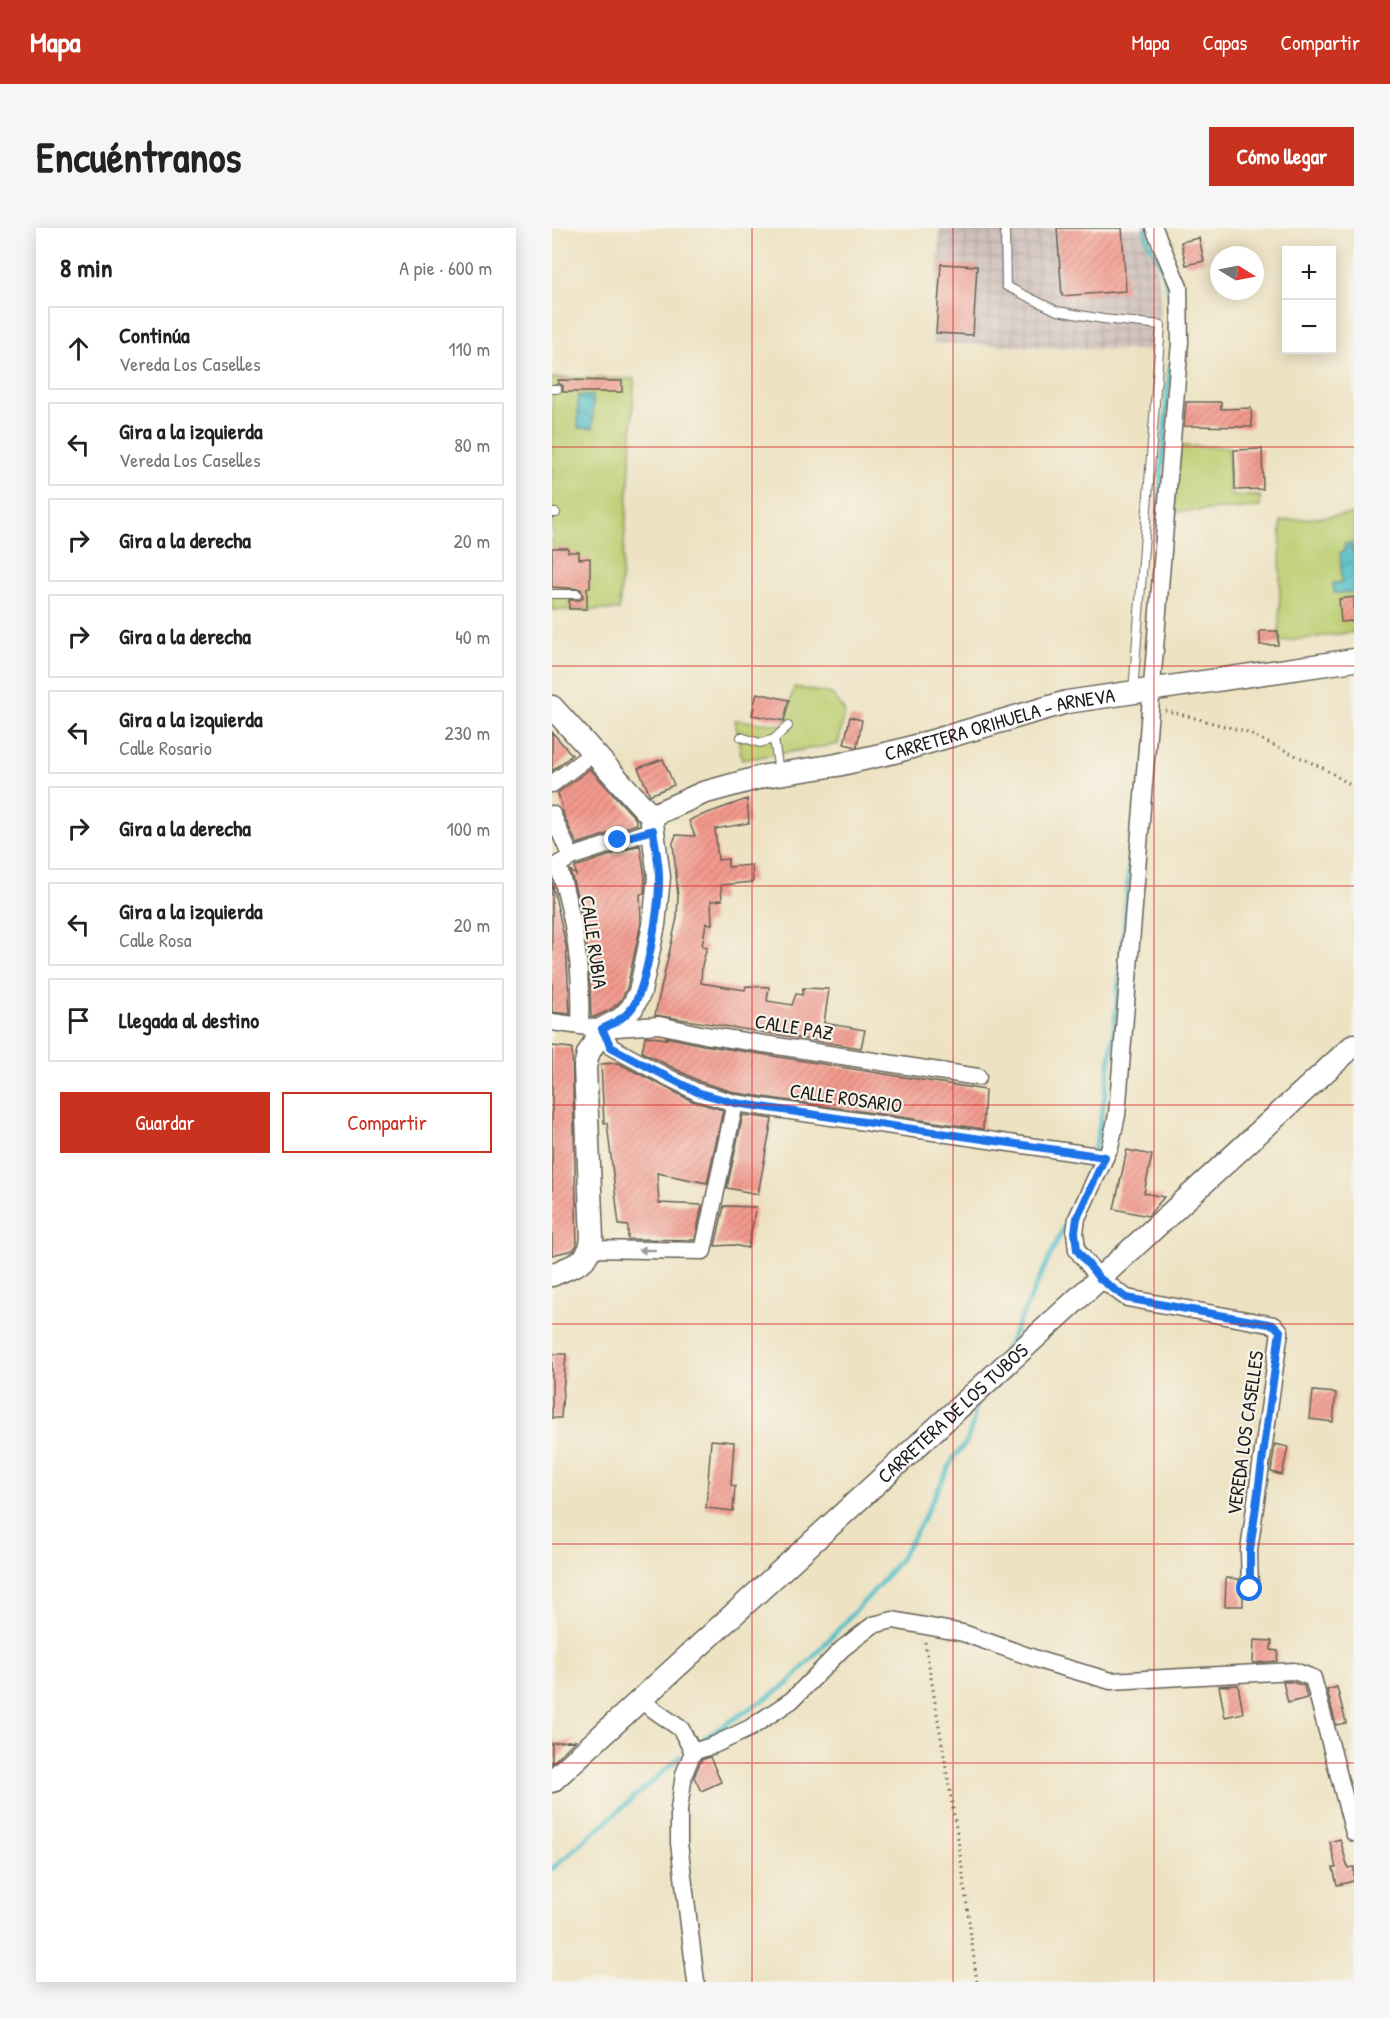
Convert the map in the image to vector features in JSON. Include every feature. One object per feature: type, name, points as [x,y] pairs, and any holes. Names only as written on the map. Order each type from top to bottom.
[{"type":"main road","name":"CARRETERA ORIHUELA - ARNEVA","points":[[652,823],[703,793],[779,773],[837,765],[888,753],[1067,702],[1354,660]]},
{"type":"main road","points":[[552,707],[652,823],[659,877],[654,926],[640,992],[632,1008],[621,1019],[591,1028],[585,1067],[592,1223],[590,1250],[584,1259],[575,1265],[552,1275]]},
{"type":"main road","name":"CARRETERA DE LOS TUBOS","points":[[552,1781],[1354,1046]]},
{"type":"street","points":[[1099,1278],[1077,1250],[1075,1232],[1077,1218],[1110,1147],[1117,1115],[1148,690],[1180,342],[1179,287],[1154,228]]},
{"type":"street","points":[[552,784],[593,753]]},
{"type":"street","name":"CALLE RUBIA","points":[[552,814],[560,863],[575,928],[591,1028]]},
{"type":"street","points":[[560,863],[652,823]]},
{"type":"street","name":"CALLE PAZ","points":[[552,1022],[591,1028],[659,1025],[705,1035],[978,1077]]},
{"type":"street","name":"CALLE ROSARIO","points":[[591,1028],[611,1047],[650,1068],[697,1092],[735,1103],[1105,1157]]},
{"type":"street","points":[[590,1250],[703,1251],[735,1103]]},
{"type":"street","name":"VEREDA LOS CASELLES","points":[[1099,1278],[1126,1298],[1274,1325],[1280,1331],[1250,1550],[1250,1589]]},
{"type":"street","points":[[696,1982],[680,1843],[679,1809],[684,1774],[693,1752],[750,1728],[792,1700],[842,1649],[873,1625],[893,1620],[963,1633],[1045,1662],[1111,1681],[1294,1671],[1313,1677],[1354,1833]]},
{"type":"street","points":[[640,1700],[681,1729],[693,1752]]},
{"type":"lane","points":[[1005,228],[1006,286],[1057,311],[1161,325],[1148,690]]},
{"type":"lane","points":[[552,594],[577,594]]},
{"type":"lane","points":[[741,737],[760,743],[774,739],[788,726]]},
{"type":"lane","points":[[774,739],[779,773]]},
{"type":"path","points":[[1148,690],[1164,710],[1243,731],[1323,768],[1354,787]]},
{"type":"path","points":[[923,1625],[959,1845],[977,1982]]},
{"type":"shaded area","points":[[940,228],[1149,228],[1161,297],[1156,351],[933,343]]},
{"type":"green space","points":[[552,378],[634,379],[631,454],[619,610],[552,610]]},
{"type":"green space","points":[[1179,446],[1228,447],[1230,494],[1260,496],[1260,507],[1173,512]]},
{"type":"green space","points":[[1354,514],[1354,632],[1279,642],[1281,521]]},
{"type":"green space","points":[[794,687],[832,694],[845,712],[838,744],[742,760],[735,720],[784,725]]},
{"type":"water","points":[[578,395],[593,396],[593,428],[578,428]]},
{"type":"water","points":[[1351,543],[1352,551],[1354,551],[1354,592],[1334,593],[1333,583],[1342,582],[1340,552],[1344,552],[1344,544]]},
{"type":"building","points":[[1057,228],[1122,228],[1126,291],[1062,296]]},
{"type":"building","points":[[1199,238],[1204,261],[1186,265],[1181,242]]},
{"type":"building","points":[[941,264],[977,266],[973,335],[936,333]]},
{"type":"building","points":[[558,380],[622,381],[622,392],[563,392],[563,386],[558,383]]},
{"type":"building","points":[[1186,402],[1221,402],[1221,409],[1251,408],[1252,427],[1184,426]]},
{"type":"building","points":[[1262,449],[1263,489],[1235,490],[1234,450]]},
{"type":"building","points":[[552,548],[568,548],[568,552],[579,552],[579,559],[590,558],[587,609],[569,609],[569,600],[580,600],[583,597],[581,589],[552,587]]},
{"type":"building","points":[[1354,597],[1354,621],[1341,622],[1339,599]]},
{"type":"building","points":[[1260,631],[1278,631],[1278,645],[1260,645]]},
{"type":"building","points":[[757,693],[789,700],[784,721],[752,715]]},
{"type":"building","points":[[850,717],[862,720],[857,747],[844,744]]},
{"type":"building","points":[[552,732],[572,755],[552,771]]},
{"type":"building","points":[[663,759],[674,785],[650,795],[638,768]]},
{"type":"building","points":[[590,769],[635,818],[637,824],[577,844],[564,816],[558,793]]},
{"type":"building","points":[[747,799],[749,823],[715,829],[718,860],[728,859],[728,867],[752,865],[753,882],[721,885],[722,900],[711,901],[712,924],[706,923],[702,946],[707,947],[702,965],[701,983],[745,990],[746,986],[769,987],[767,1001],[792,1005],[796,994],[802,995],[803,988],[829,989],[824,1023],[865,1030],[861,1048],[655,1015],[677,918],[678,896],[673,843],[676,835],[695,836],[689,821]]},
{"type":"building","points":[[640,845],[645,877],[644,893],[640,894],[641,923],[627,988],[621,1000],[613,1008],[591,1017],[587,944],[570,870],[576,875],[575,867]]},
{"type":"building","points":[[552,882],[566,946],[570,1014],[552,1012]]},
{"type":"building","points":[[645,1036],[667,1039],[666,1037],[703,1045],[985,1090],[983,1129],[737,1093],[701,1082],[642,1052]]},
{"type":"building","points":[[552,1046],[572,1048],[577,1245],[573,1250],[552,1255]]},
{"type":"building","points":[[618,1063],[692,1101],[723,1110],[707,1183],[657,1173],[659,1203],[702,1205],[695,1240],[628,1239],[628,1226],[619,1225],[607,1123],[604,1123],[601,1064]]},
{"type":"building","points":[[743,1115],[772,1119],[758,1194],[727,1188]]},
{"type":"building","points":[[1127,1150],[1152,1155],[1144,1193],[1164,1197],[1148,1216],[1114,1209]]},
{"type":"building","points":[[724,1206],[756,1207],[748,1248],[733,1245],[715,1246]]},
{"type":"building","points":[[552,1354],[566,1354],[561,1418],[552,1418]]},
{"type":"building","points":[[1313,1391],[1336,1393],[1333,1422],[1310,1419]]},
{"type":"building","points":[[711,1440],[734,1442],[731,1485],[735,1486],[733,1511],[706,1508]]},
{"type":"building","points":[[1275,1444],[1288,1447],[1282,1475],[1271,1472]]},
{"type":"building","points":[[1226,1578],[1239,1579],[1243,1606],[1225,1606]]},
{"type":"building","points":[[1254,1640],[1272,1641],[1271,1650],[1278,1651],[1277,1661],[1253,1663]]},
{"type":"building","points":[[1283,1682],[1304,1686],[1307,1698],[1288,1703]]},
{"type":"building","points":[[1238,1685],[1243,1713],[1225,1717],[1219,1686]]},
{"type":"building","points":[[1337,1687],[1346,1723],[1336,1725],[1327,1690]]},
{"type":"building","points":[[576,1740],[552,1763],[552,1743]]},
{"type":"building","points":[[710,1757],[721,1782],[701,1791],[694,1777],[701,1760]]},
{"type":"building","points":[[1340,1839],[1348,1868],[1354,1867],[1354,1881],[1337,1885],[1330,1842]]},
{"type":"waterway","points":[[1145,228],[1147,238],[1164,273],[1172,307]]},
{"type":"waterway","points":[[1150,612],[1170,366]]},
{"type":"waterway","points":[[1094,1152],[1113,1033],[1132,833]]},
{"type":"waterway","points":[[1005,1352],[1085,1182],[1092,1158]]},
{"type":"waterway","points":[[703,1739],[788,1684],[879,1585],[900,1559],[919,1527],[954,1457],[966,1443],[973,1424],[975,1405]]},
{"type":"waterway","points":[[552,1869],[680,1757]]},
{"type":"route","points":[[618,840],[653,830],[659,877],[654,926],[640,992],[632,1008],[621,1019],[602,1029],[611,1047],[697,1092],[735,1103],[1105,1157],[1077,1218],[1075,1232],[1077,1250],[1099,1278],[1126,1298],[1274,1325],[1280,1331],[1250,1550],[1250,1589]]}]
